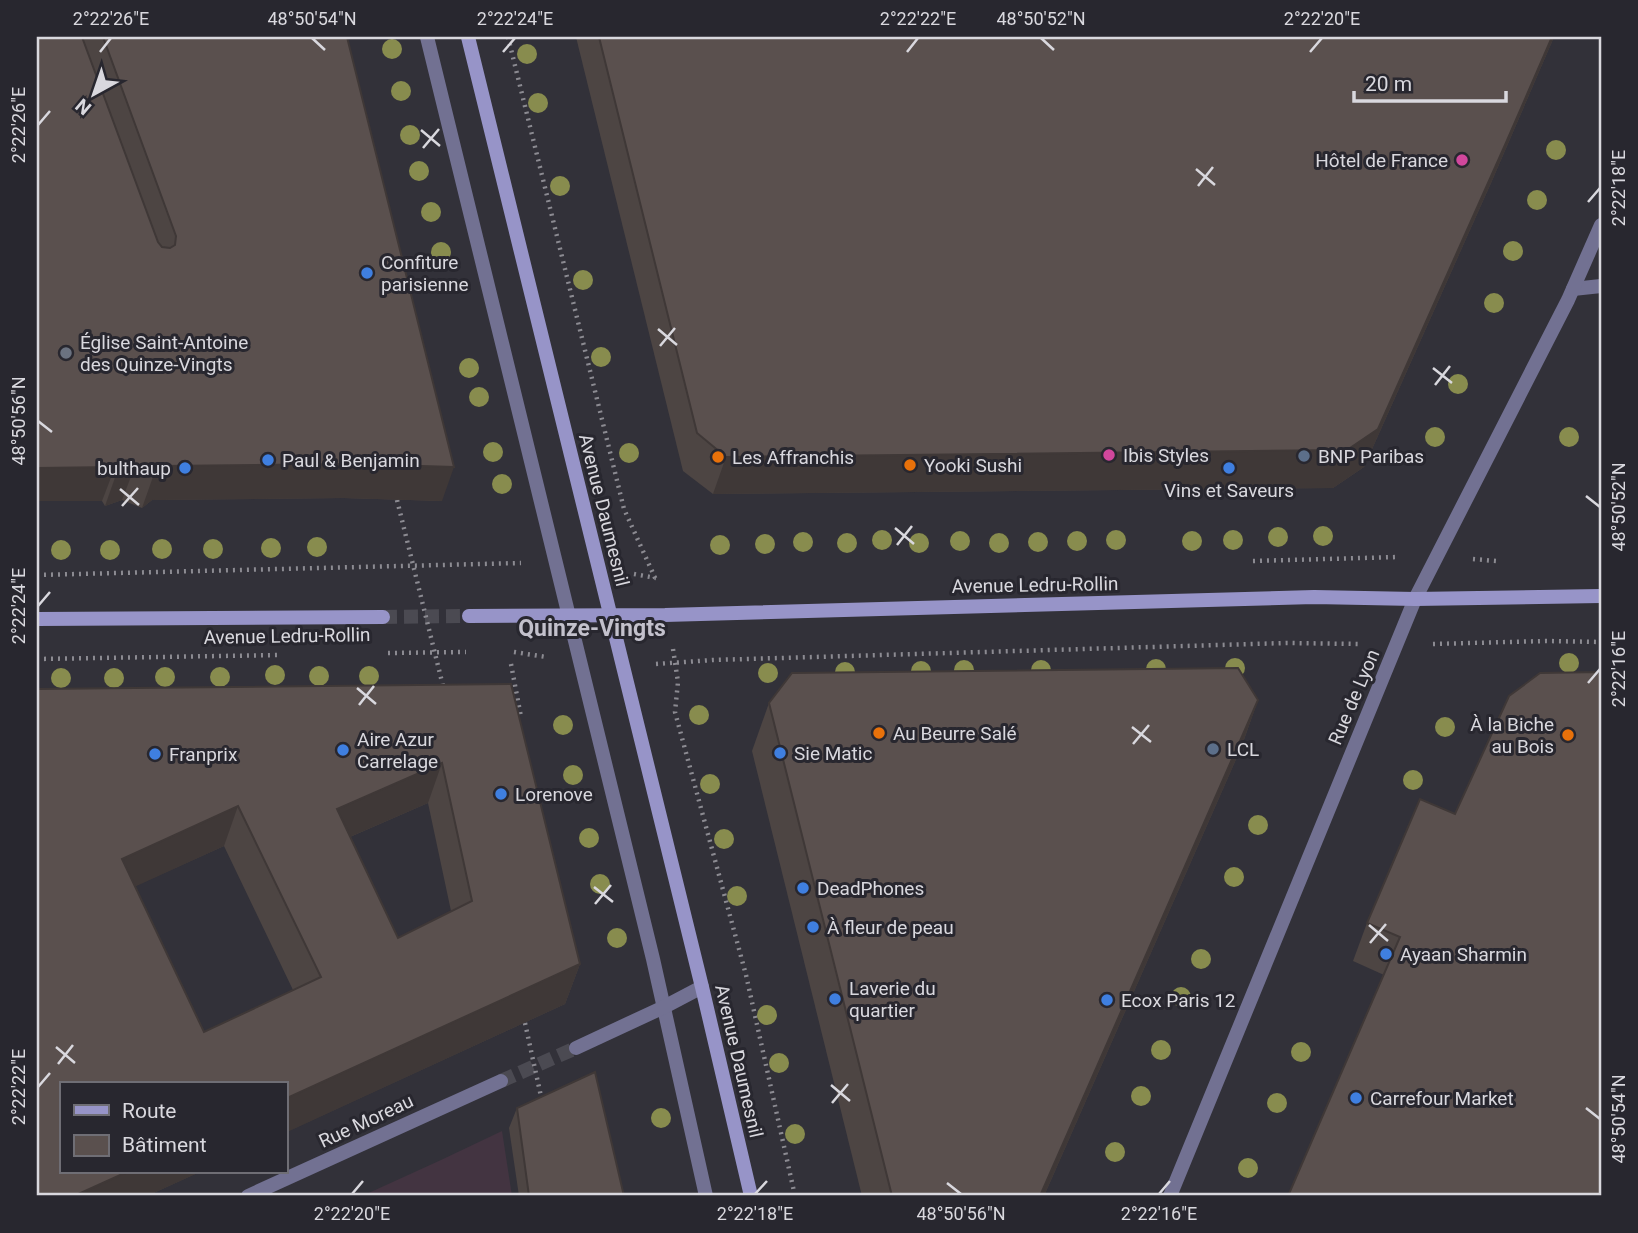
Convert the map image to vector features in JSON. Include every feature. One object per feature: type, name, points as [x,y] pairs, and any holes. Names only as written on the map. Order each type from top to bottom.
[{"type":"main road","name":"Avenue Daumesnil","points":[[468,37],[751,1196]]},
{"type":"main road","name":"Avenue Ledru-Rollin","points":[[469,616],[665,615],[1314,597],[1416,599],[1601,596]]},
{"type":"main road","name":"Avenue Ledru-Rollin","points":[[37,620],[383,617]]},
{"type":"street","points":[[427,37],[664,1007],[706,1196]]},
{"type":"street","name":"Rue de Lyon","points":[[1170,1196],[1416,599],[1573,289],[1601,225]]},
{"type":"street","points":[[1573,289],[1601,286]]},
{"type":"street","points":[[576,1048],[702,987]]},
{"type":"street","name":"Rue Moreau","points":[[248,1196],[500,1081]]},
{"type":"path","name":"Avenue Daumesnil","points":[[508,37],[624,509],[641,547]]},
{"type":"path","points":[[394,487],[446,699]]},
{"type":"path","points":[[1336,559],[1436,556]]},
{"type":"path","points":[[37,575],[510,563]]},
{"type":"path","points":[[694,661],[1286,643],[1397,645],[1545,640],[1601,642]]},
{"type":"path","points":[[508,651],[538,656]]},
{"type":"path","name":"Avenue Ledru-Rollin","points":[[383,653],[480,652]]},
{"type":"path","name":"Avenue Ledru-Rollin","points":[[37,659],[286,655]]},
{"type":"path","points":[[508,717],[521,717],[511,664]]},
{"type":"path","name":"Avenue Daumesnil","points":[[678,682],[675,712],[746,975],[795,1196]]},
{"type":"path","points":[[522,1011],[545,1112]]},
{"type":"shaded area","points":[[502,1131],[512,1196],[362,1196],[441,1160]]},
{"type":"building","points":[[37,37],[82,37],[158,242],[162,247],[170,248],[175,245],[176,236],[103,37],[347,37],[454,467],[356,464],[164,466],[154,474],[135,466],[117,472],[115,467],[37,468]]},
{"type":"building","points":[[599,37],[1552,37],[1378,429],[1347,450],[726,457],[697,433]]},
{"type":"building","points":[[1238,668],[1258,700],[1040,1196],[892,1196],[769,703],[792,673]]},
{"type":"building","points":[[1601,672],[1601,1196],[1288,1196],[1400,937],[1367,923],[1420,799],[1455,814],[1509,696],[1540,673]]},
{"type":"building","points":[[511,684],[580,964],[287,1098],[287,1082],[60,1082],[60,1174],[123,1174],[74,1196],[37,1196],[37,689]],"holes":[[[442,763],[472,901],[398,938],[337,809]],[[238,806],[321,977],[204,1032],[122,859]]]},
{"type":"building","points":[[595,1072],[624,1196],[529,1196],[517,1108]]},
{"type":"tunnel","points":[[383,617],[469,616]]},
{"type":"tunnel","points":[[501,1081],[576,1048]]},
{"type":"place","name":"Hôtel de France","points":[[1462,160]]},
{"type":"place","name":"Confiture parisienne","points":[[367,273]]},
{"type":"place","name":"Église Saint-Antoine des Quinze-Vingts","points":[[66,353]]},
{"type":"place","name":"Ibis Styles","points":[[1109,455]]},
{"type":"place","name":"BNP Paribas","points":[[1304,456]]},
{"type":"place","name":"Les Affranchis","points":[[718,457]]},
{"type":"place","name":"Paul & Benjamin","points":[[268,460]]},
{"type":"place","name":"Yooki Sushi","points":[[910,465]]},
{"type":"place","name":"bulthaup","points":[[185,468]]},
{"type":"place","name":"Vins et Saveurs","points":[[1229,468]]},
{"type":"place","name":"Au Beurre Salé","points":[[879,733]]},
{"type":"place","name":"À la Biche au Bois","points":[[1568,735]]},
{"type":"place","name":"LCL","points":[[1213,749]]},
{"type":"place","name":"Aire Azur Carrelage","points":[[343,750]]},
{"type":"place","name":"Sie Matic","points":[[780,753]]},
{"type":"place","name":"Franprix","points":[[155,754]]},
{"type":"place","name":"Lorenove","points":[[501,794]]},
{"type":"place","name":"DeadPhones","points":[[803,888]]},
{"type":"place","name":"À fleur de peau","points":[[813,927]]},
{"type":"place","name":"Ayaan Sharmin","points":[[1386,954]]},
{"type":"place","name":"Laverie du quartier","points":[[835,999]]},
{"type":"place","name":"Ecox Paris 12","points":[[1107,1000]]},
{"type":"place","name":"Carrefour Market","points":[[1356,1098]]},
{"type":"district","name":"Quinze-Vingts","points":[[592,628]]}]
